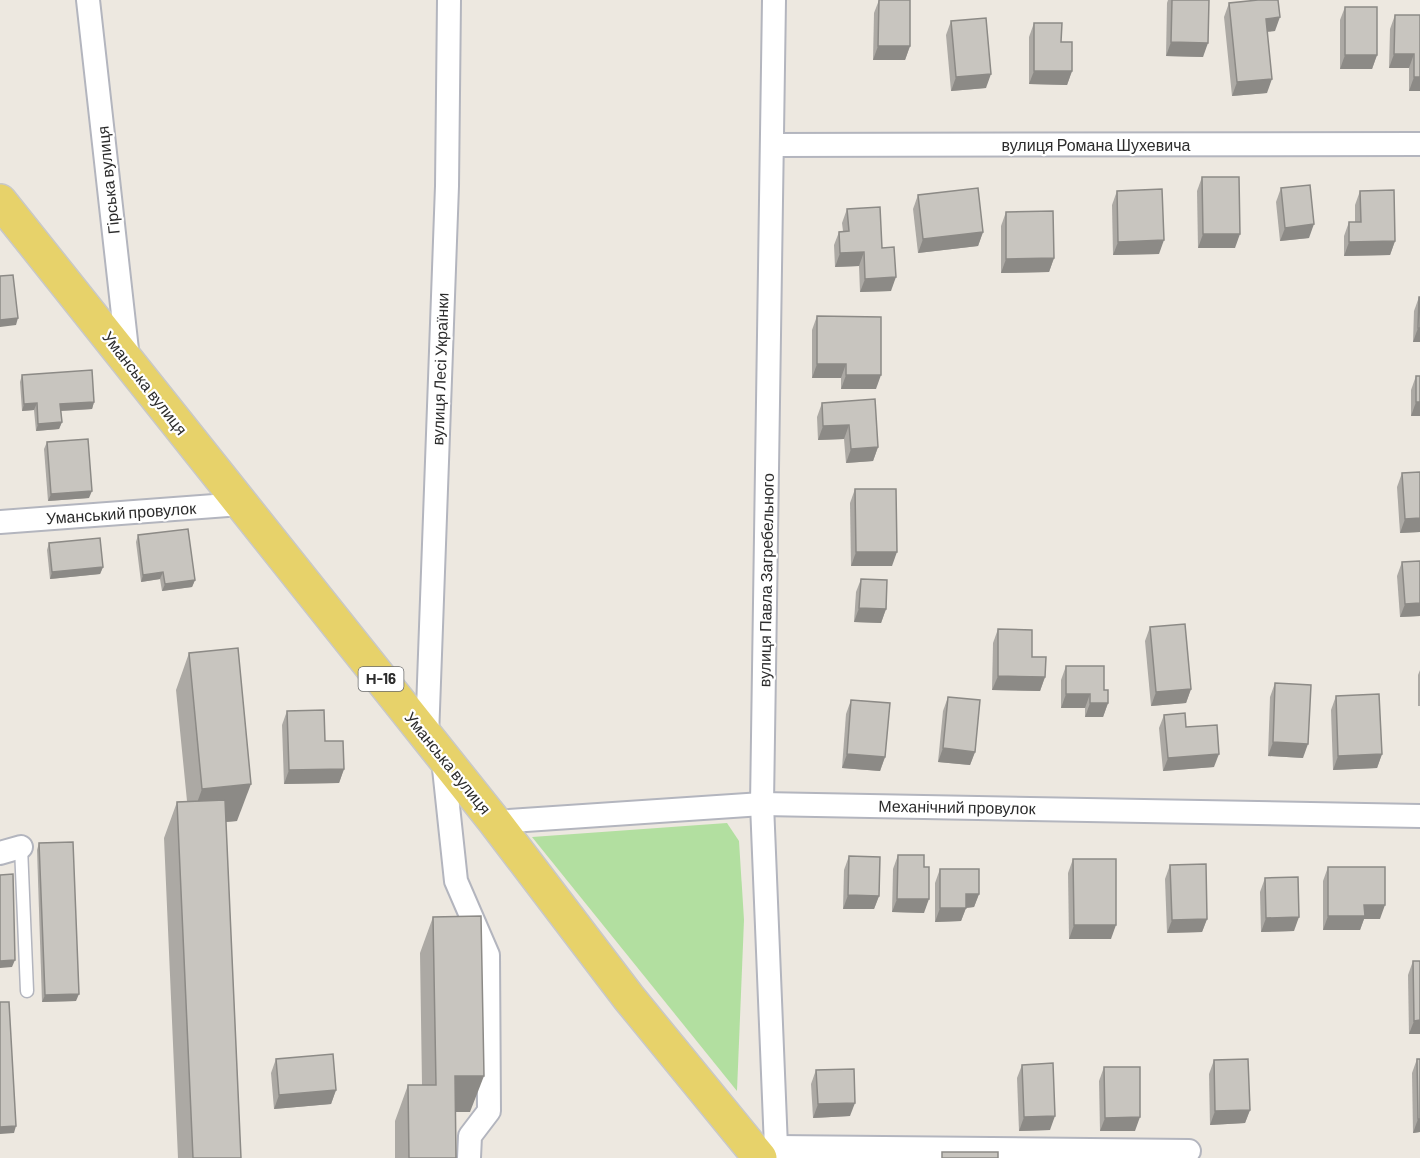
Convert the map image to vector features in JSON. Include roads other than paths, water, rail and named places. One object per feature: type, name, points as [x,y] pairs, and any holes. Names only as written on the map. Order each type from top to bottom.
[{"type":"main road","name":"Уманська вулиця","points":[[0,201],[495,822],[629,998],[769,1154]]},
{"type":"street","name":"Гірська вулиця","points":[[88,0],[128,361]]},
{"type":"street","name":"вулиця Лесі Українки","points":[[449,0],[435,747],[456,881],[488,955],[489,1111],[470,1136],[469,1158]]},
{"type":"street","name":"вулиця Павла Загребельного","points":[[769,1154],[762,804],[774,0]]},
{"type":"street","name":"вулиця Романа Шухевича","points":[[772,145],[1420,144]]},
{"type":"street","name":"Уманський провулок","points":[[0,522],[242,504]]},
{"type":"street","name":"Механічний провулок","points":[[495,822],[762,804],[1420,816]]},
{"type":"street","points":[[769,1154],[1189,1151]]},
{"type":"lane","points":[[11,850],[27,991]]}]
